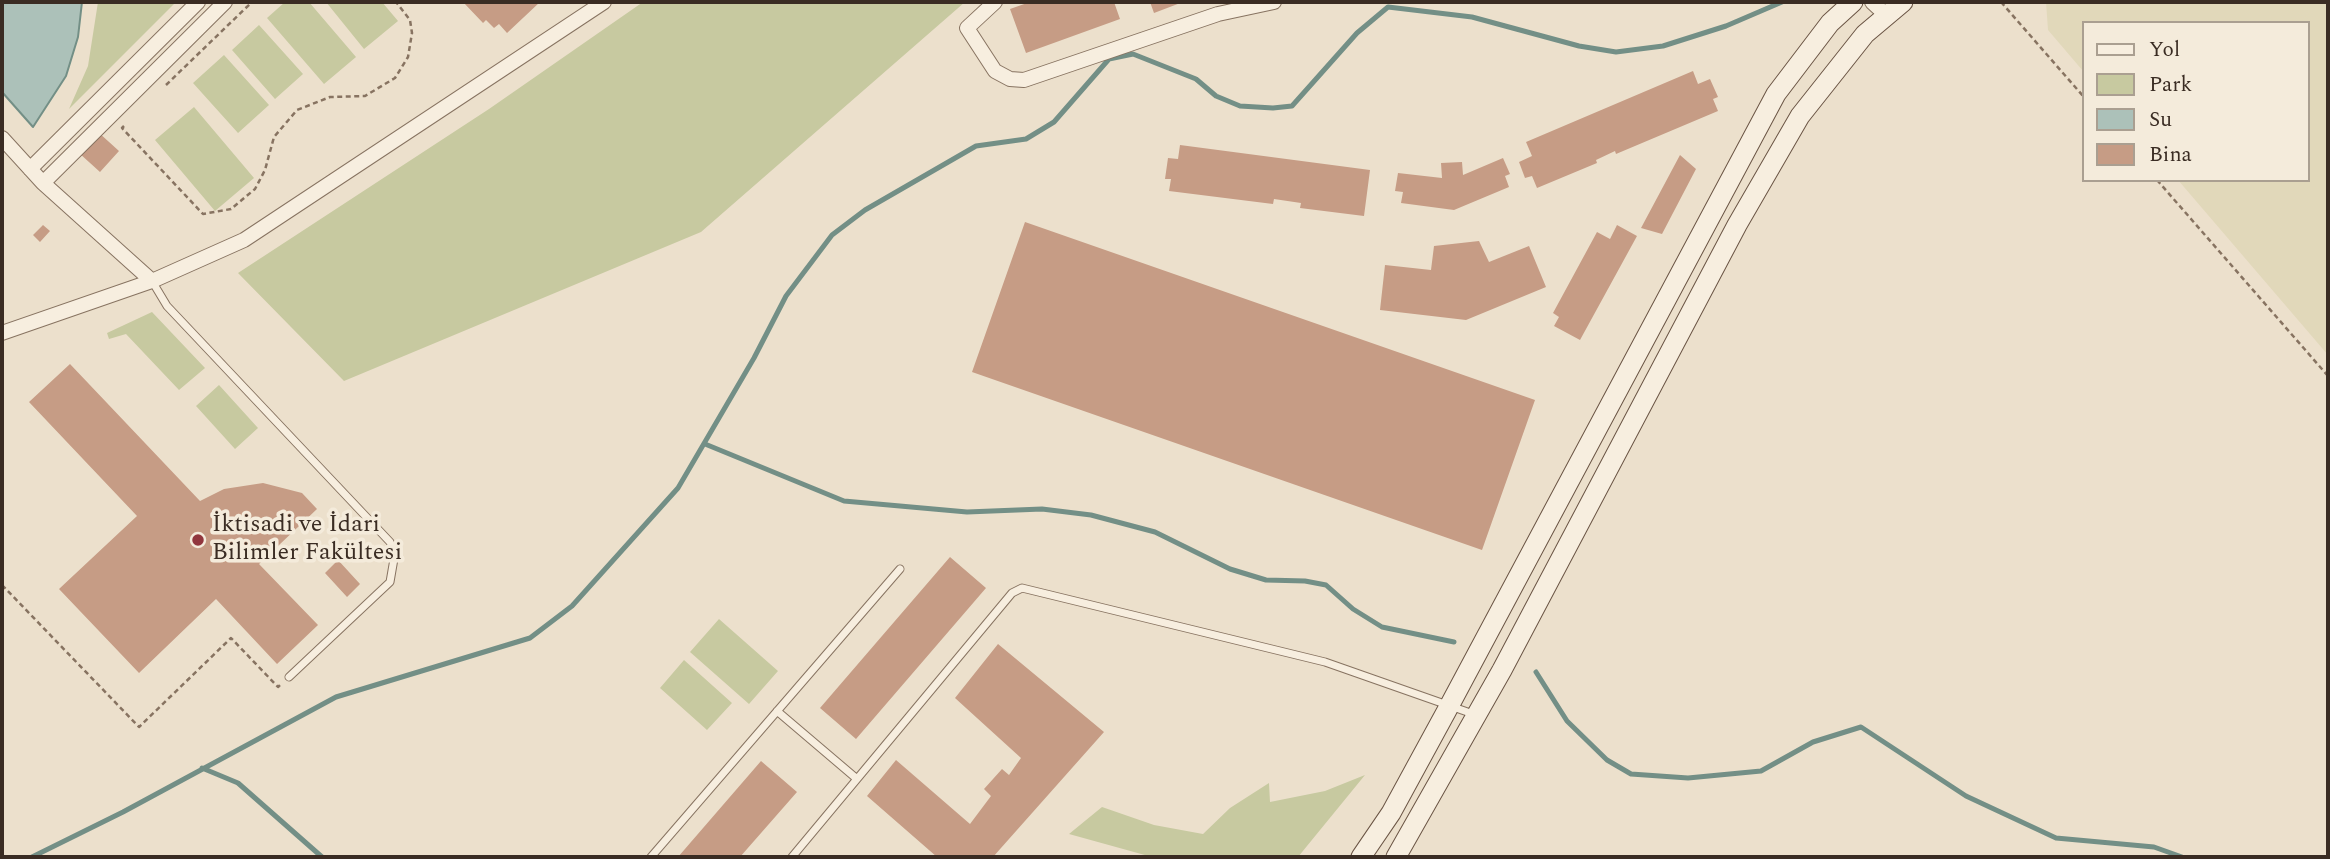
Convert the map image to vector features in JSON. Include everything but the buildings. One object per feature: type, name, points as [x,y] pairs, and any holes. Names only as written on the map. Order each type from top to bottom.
[{"type":"street","points":[[30,169],[198,2]]},
{"type":"street","points":[[43,183],[225,2]]},
{"type":"street","points":[[2,332],[152,282],[244,240],[604,2]]},
{"type":"street","points":[[995,2],[967,28],[995,71],[1010,79],[1024,80],[1218,14],[1274,2]]},
{"type":"street","points":[[1361,857],[1391,813],[1558,499],[1619,392],[1776,94],[1830,23],[1853,2]]},
{"type":"street","points":[[1396,857],[1476,715],[1737,225],[1800,116],[1865,34],[1879,8],[1903,2]]},
{"type":"street","points":[[2,138],[43,183],[152,282]]},
{"type":"street","points":[[1712,217],[1737,225]]},
{"type":"street","points":[[1619,392],[1642,404]]},
{"type":"lane","points":[[152,282],[167,306],[390,542],[395,553],[390,582],[289,677]]},
{"type":"lane","points":[[651,857],[900,569]]},
{"type":"lane","points":[[792,857],[1012,593],[1022,588],[1325,662],[1476,715]]},
{"type":"lane","points":[[777,711],[857,779]]},
{"type":"path","points":[[162,89],[251,2]]},
{"type":"path","points":[[132,118],[122,128],[203,214],[231,209],[255,189],[265,170],[274,137],[297,110],[330,97],[365,96],[395,78],[408,57],[412,33],[410,20],[396,2]]},
{"type":"path","points":[[2001,2],[2082,95]]},
{"type":"path","points":[[2159,182],[2328,376]]},
{"type":"path","points":[[2,584],[139,727],[231,638],[278,687],[289,677]]},
{"type":"shaded area","points":[[2046,2],[2328,2],[2328,355],[2180,182],[2309,182],[2309,21],[2082,21],[2082,70],[2048,30]]},
{"type":"green space","points":[[98,2],[176,2],[69,109],[88,66]]},
{"type":"green space","points":[[285,2],[309,2],[356,57],[324,84],[267,18]]},
{"type":"green space","points":[[326,2],[382,2],[398,21],[364,49]]},
{"type":"green space","points":[[643,2],[965,2],[701,232],[344,381],[238,273],[489,109]]},
{"type":"green space","points":[[259,25],[303,74],[275,99],[232,50]]},
{"type":"green space","points":[[224,55],[269,105],[238,133],[193,83]]},
{"type":"green space","points":[[194,107],[254,178],[215,211],[155,140]]},
{"type":"green space","points":[[152,312],[205,368],[179,390],[126,334],[109,339],[107,333]]},
{"type":"green space","points":[[219,385],[258,428],[235,449],[196,406]]},
{"type":"green space","points":[[719,619],[778,671],[749,704],[690,652]]},
{"type":"green space","points":[[684,660],[732,703],[707,730],[660,688]]},
{"type":"green space","points":[[1365,775],[1298,857],[1152,857],[1069,834],[1102,807],[1154,825],[1203,834],[1230,808],[1269,783],[1270,802],[1325,791]]},
{"type":"water","points":[[2,2],[82,2],[78,37],[66,76],[33,127],[2,92]]},
{"type":"waterway","points":[[32,857],[123,812],[336,697],[530,638],[572,606],[678,488],[754,358],[786,296],[832,235],[865,210],[976,146],[1026,139],[1054,122],[1109,59],[1133,54],[1196,79],[1216,96],[1240,106],[1273,108],[1292,106],[1357,33],[1388,7],[1472,17],[1579,46],[1616,52],[1663,46],[1726,26],[1782,2]]},
{"type":"waterway","points":[[705,444],[844,501],[967,512],[1042,509],[1091,515],[1155,532],[1230,569],[1266,580],[1305,581],[1326,585],[1353,609],[1382,627],[1454,642]]},
{"type":"waterway","points":[[1536,672],[1567,721],[1607,760],[1631,774],[1688,778],[1761,771],[1813,742],[1861,727],[1966,796],[2056,838],[2154,847],[2182,857]]},
{"type":"waterway","points":[[202,768],[238,783],[322,857]]},
{"type":"place","name":"İktisadi ve İdari Bilimler Fakültesi","points":[[198,540]]}]
